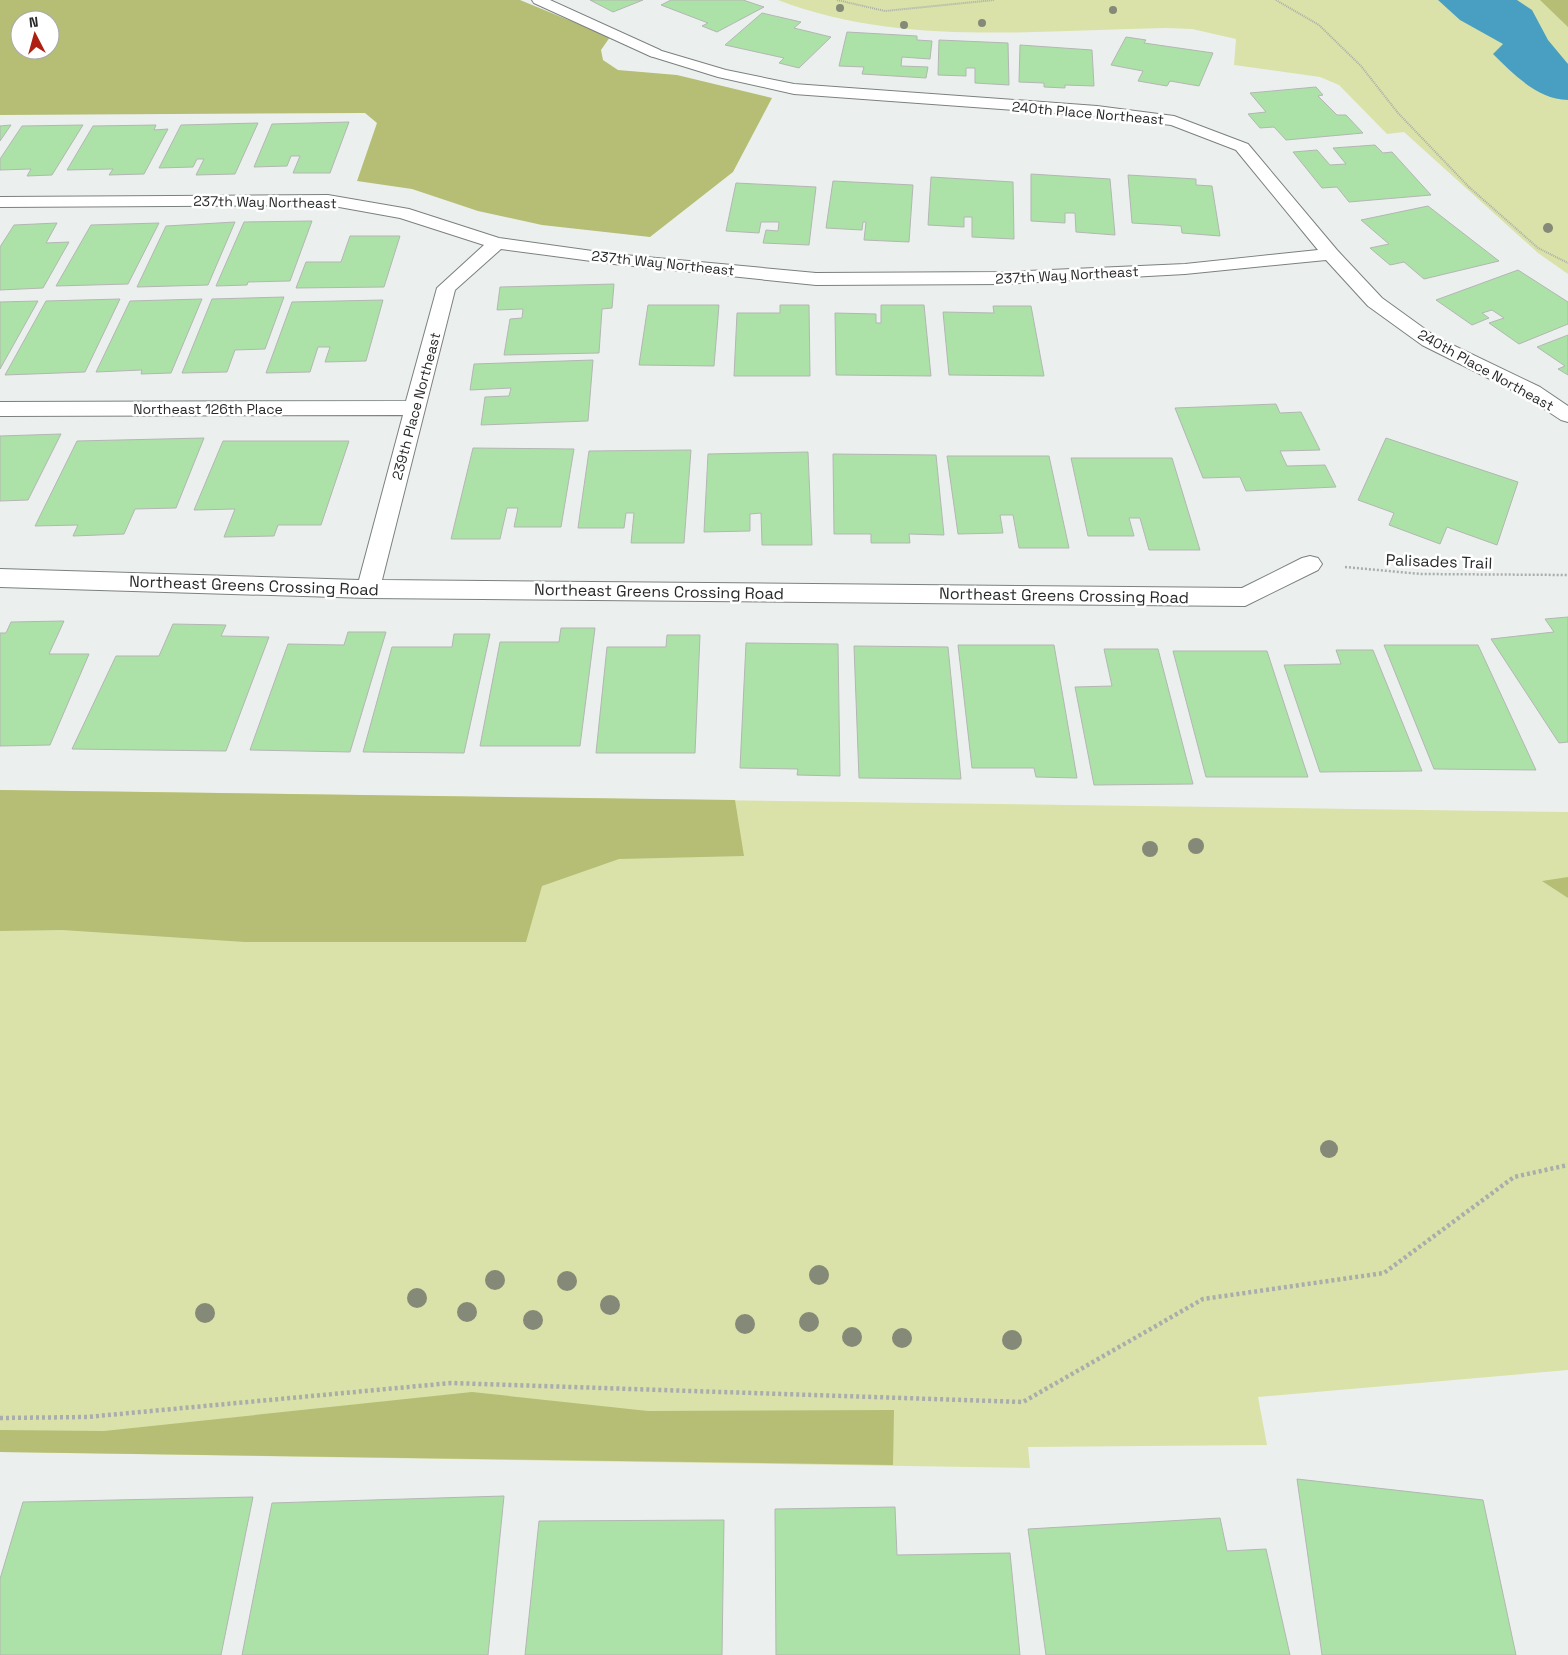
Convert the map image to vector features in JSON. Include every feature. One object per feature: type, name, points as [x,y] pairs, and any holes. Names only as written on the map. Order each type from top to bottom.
[{"type":"street","name":"240th Place Northeast","points":[[539,0],[655,53],[723,74],[794,89],[1097,111],[1174,121],[1242,147],[1331,254],[1375,302],[1429,341],[1533,392],[1568,415]]},
{"type":"street","name":"237th Way Northeast","points":[[0,202],[328,200],[403,213],[497,243],[614,259],[816,279],[1004,278],[1185,269],[1331,254]]},
{"type":"street","name":"239th Place Northeast","points":[[368,589],[446,288],[497,243]]},
{"type":"street","name":"Northeast 126th Place","points":[[0,410],[415,408]]},
{"type":"street","name":"Northeast Greens Crossing Road","points":[[0,578],[368,589],[1245,597],[1310,564]]},
{"type":"path","points":[[837,0],[885,11],[994,0]]},
{"type":"path","points":[[1276,0],[1319,25],[1361,66],[1398,113],[1469,187],[1538,248],[1568,263]]},
{"type":"path","name":"Palisades Trail","points":[[1310,564],[1421,574],[1568,575]]},
{"type":"path","points":[[0,1418],[87,1417],[451,1383],[1023,1402],[1203,1299],[1384,1273],[1514,1177],[1568,1165]]},
{"type":"green space","points":[[0,0],[520,0],[610,37],[601,50],[603,60],[618,70],[677,75],[772,98],[733,172],[650,237],[542,225],[478,211],[412,189],[357,181],[377,123],[365,113],[0,115]]},
{"type":"green space","points":[[778,0],[1541,0],[1568,18],[1568,274],[1538,253],[1404,132],[1387,134],[1339,85],[1320,77],[1234,65],[1236,39],[1192,29],[1166,28],[1019,32],[920,30],[824,15]]},
{"type":"green space","points":[[1540,0],[1568,0],[1568,27]]},
{"type":"green space","points":[[0,790],[1568,812],[1568,1370],[1258,1397],[1267,1445],[1028,1447],[1030,1468],[0,1452]]},
{"type":"green space","points":[[0,790],[735,800],[744,856],[619,859],[542,886],[526,942],[245,942],[62,930],[0,931]]},
{"type":"green space","points":[[1568,877],[1568,898],[1542,881]]},
{"type":"green space","points":[[472,1392],[648,1411],[894,1410],[893,1465],[0,1452],[0,1430],[104,1431]]},
{"type":"water","points":[[1438,0],[1517,0],[1532,10],[1548,40],[1568,64],[1568,100],[1546,95],[1526,84],[1493,54],[1503,44],[1460,20]]},
{"type":"building","points":[[590,0],[643,0],[613,12]]},
{"type":"building","points":[[671,0],[743,0],[764,7],[717,32],[702,26],[708,23],[661,5]]},
{"type":"building","points":[[762,13],[801,22],[794,28],[831,37],[799,68],[779,63],[784,58],[725,45]]},
{"type":"building","points":[[847,32],[917,36],[917,40],[932,41],[930,59],[902,57],[901,66],[928,67],[926,78],[862,74],[864,67],[839,66]]},
{"type":"building","points":[[1126,37],[1146,40],[1144,43],[1213,53],[1199,86],[1170,81],[1167,86],[1138,81],[1143,71],[1111,65]]},
{"type":"building","points":[[939,40],[1008,43],[1009,85],[975,83],[975,68],[966,68],[966,76],[938,75]]},
{"type":"building","points":[[1020,45],[1092,50],[1094,86],[1065,85],[1065,88],[1044,87],[1044,83],[1019,82]]},
{"type":"building","points":[[1316,87],[1323,95],[1318,96],[1337,115],[1346,115],[1363,133],[1286,140],[1274,127],[1260,128],[1248,114],[1266,112],[1250,93]]},
{"type":"building","points":[[349,122],[330,173],[293,173],[300,156],[291,156],[287,166],[254,167],[272,124]]},
{"type":"building","points":[[258,123],[235,174],[196,175],[204,159],[197,159],[193,167],[159,168],[181,125]]},
{"type":"building","points":[[11,125],[0,141],[0,126]]},
{"type":"building","points":[[83,125],[52,175],[27,176],[31,169],[0,170],[0,159],[22,126]]},
{"type":"building","points":[[156,125],[154,130],[168,129],[144,174],[109,175],[113,169],[67,170],[93,126]]},
{"type":"building","points":[[1375,145],[1383,153],[1392,152],[1431,195],[1349,202],[1337,187],[1322,188],[1293,152],[1317,150],[1330,165],[1346,164],[1333,148]]},
{"type":"building","points":[[1031,174],[1110,179],[1115,235],[1076,232],[1075,213],[1065,213],[1065,223],[1031,221]]},
{"type":"building","points":[[1128,175],[1196,179],[1196,185],[1212,186],[1220,236],[1182,233],[1181,226],[1132,223]]},
{"type":"building","points":[[931,177],[1013,182],[1014,239],[972,237],[972,217],[964,217],[964,227],[928,225]]},
{"type":"building","points":[[833,181],[913,185],[909,242],[864,240],[866,222],[863,222],[862,230],[826,228]]},
{"type":"building","points":[[736,183],[816,187],[809,245],[763,243],[766,230],[778,231],[779,222],[761,222],[759,233],[726,231]]},
{"type":"building","points":[[1428,206],[1499,261],[1424,279],[1404,262],[1390,265],[1370,248],[1389,244],[1361,220]]},
{"type":"building","points":[[312,221],[290,281],[248,282],[247,285],[216,286],[244,222]]},
{"type":"building","points":[[235,222],[208,285],[137,287],[166,226]]},
{"type":"building","points":[[57,223],[46,243],[69,242],[43,288],[0,290],[0,247],[14,225]]},
{"type":"building","points":[[159,223],[128,284],[56,286],[91,225]]},
{"type":"building","points":[[350,236],[400,236],[384,287],[296,288],[306,262],[341,262]]},
{"type":"building","points":[[1518,270],[1568,302],[1568,324],[1519,344],[1489,323],[1504,318],[1492,310],[1482,313],[1489,318],[1472,325],[1436,300]]},
{"type":"building","points":[[614,284],[612,308],[602,309],[599,353],[504,355],[510,319],[522,318],[523,309],[497,310],[500,287]]},
{"type":"building","points":[[284,297],[265,349],[235,350],[227,372],[182,373],[212,299]]},
{"type":"building","points":[[120,299],[85,372],[5,375],[46,301]]},
{"type":"building","points":[[202,299],[171,373],[141,374],[142,370],[96,372],[130,301]]},
{"type":"building","points":[[383,300],[366,361],[325,362],[330,347],[318,347],[310,372],[266,373],[292,302]]},
{"type":"building","points":[[38,301],[0,369],[0,302]]},
{"type":"building","points":[[648,305],[719,305],[714,366],[639,365]]},
{"type":"building","points":[[780,305],[809,305],[810,376],[734,376],[737,313],[780,313]]},
{"type":"building","points":[[881,305],[924,305],[931,376],[836,375],[835,313],[876,314],[876,323],[881,323]]},
{"type":"building","points":[[993,306],[1031,306],[1044,376],[949,375],[943,312],[994,313]]},
{"type":"building","points":[[1568,335],[1568,375],[1558,369],[1565,366],[1537,347]]},
{"type":"building","points":[[593,360],[588,421],[481,425],[485,397],[509,396],[511,388],[470,390],[474,364]]},
{"type":"building","points":[[1276,404],[1280,413],[1301,412],[1320,450],[1280,451],[1287,466],[1325,465],[1336,487],[1246,491],[1240,477],[1203,478],[1175,408]]},
{"type":"building","points":[[61,434],[28,500],[0,501],[0,436]]},
{"type":"building","points":[[204,438],[176,508],[135,509],[124,534],[73,536],[78,525],[35,526],[77,441]]},
{"type":"building","points":[[1386,438],[1518,482],[1497,545],[1447,527],[1440,544],[1389,525],[1394,513],[1358,500]]},
{"type":"building","points":[[223,441],[349,441],[321,525],[278,525],[274,536],[224,537],[235,509],[194,510]]},
{"type":"building","points":[[473,448],[574,449],[561,527],[514,527],[518,508],[507,508],[500,539],[451,539]]},
{"type":"building","points":[[691,450],[684,543],[631,543],[634,513],[626,513],[624,528],[578,528],[589,451]]},
{"type":"building","points":[[808,452],[812,545],[762,545],[761,513],[750,514],[750,531],[704,532],[708,454]]},
{"type":"building","points":[[833,454],[936,455],[944,535],[909,534],[910,543],[871,543],[871,534],[834,534]]},
{"type":"building","points":[[947,456],[1049,456],[1069,548],[1019,548],[1013,515],[1000,515],[1003,533],[958,534]]},
{"type":"building","points":[[1071,458],[1172,458],[1200,550],[1149,550],[1140,518],[1129,518],[1134,536],[1088,536]]},
{"type":"building","points":[[1568,617],[1568,742],[1559,743],[1491,639],[1554,632],[1545,619]]},
{"type":"building","points":[[64,621],[49,654],[89,654],[50,745],[0,746],[0,633],[6,633],[11,622]]},
{"type":"building","points":[[173,624],[226,625],[221,636],[269,637],[226,751],[72,749],[116,656],[159,656]]},
{"type":"building","points":[[561,628],[595,628],[580,746],[480,746],[500,642],[559,642]]},
{"type":"building","points":[[348,632],[386,632],[350,752],[250,750],[288,644],[344,645]]},
{"type":"building","points":[[454,634],[490,634],[464,753],[363,752],[392,647],[452,647]]},
{"type":"building","points":[[667,635],[700,635],[695,753],[596,753],[607,647],[666,647]]},
{"type":"building","points":[[746,643],[838,644],[840,776],[797,775],[798,769],[740,768]]},
{"type":"building","points":[[958,645],[1054,645],[1077,778],[1036,777],[1034,768],[972,768]]},
{"type":"building","points":[[1384,645],[1478,645],[1536,770],[1434,769]]},
{"type":"building","points":[[854,646],[948,647],[961,779],[859,778]]},
{"type":"building","points":[[1104,649],[1158,649],[1193,784],[1094,785],[1075,687],[1112,686]]},
{"type":"building","points":[[1336,650],[1373,650],[1422,771],[1320,772],[1284,665],[1341,664]]},
{"type":"building","points":[[1173,651],[1267,651],[1308,777],[1206,777]]},
{"type":"building","points":[[1297,1479],[1483,1500],[1516,1655],[1322,1655]]},
{"type":"building","points":[[504,1496],[488,1655],[242,1655],[272,1503]]},
{"type":"building","points":[[253,1497],[221,1655],[0,1655],[0,1579],[23,1502]]},
{"type":"building","points":[[895,1507],[897,1555],[1010,1553],[1020,1655],[776,1655],[775,1509]]},
{"type":"building","points":[[1220,1518],[1227,1551],[1266,1549],[1290,1655],[1046,1655],[1028,1529]]},
{"type":"building","points":[[724,1520],[722,1655],[525,1655],[539,1521]]}]
